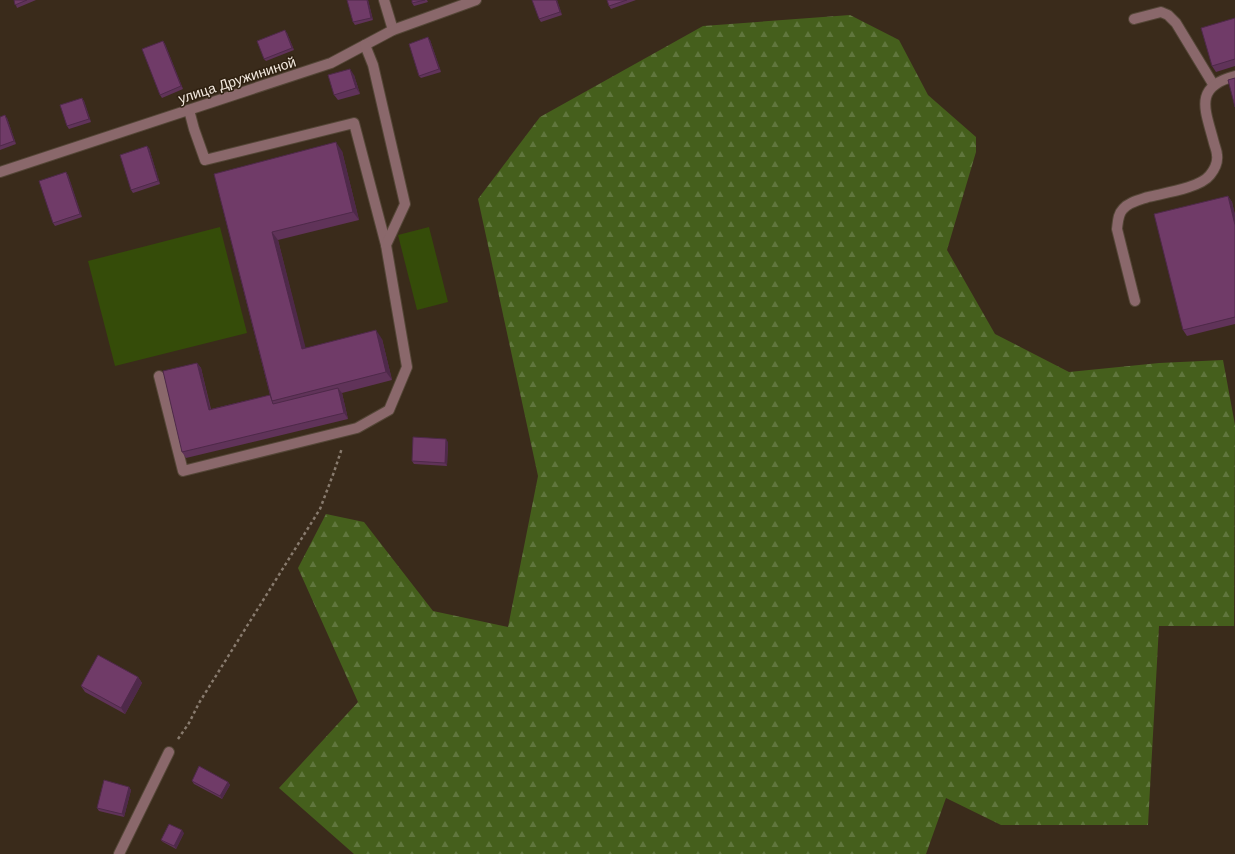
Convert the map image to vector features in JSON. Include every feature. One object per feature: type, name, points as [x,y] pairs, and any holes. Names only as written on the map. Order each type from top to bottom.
[{"type":"street","points":[[384,0],[393,30]]},
{"type":"street","name":"улица Дружининой","points":[[0,172],[331,63],[393,30],[476,0]]},
{"type":"street","points":[[1134,19],[1161,12],[1168,14],[1176,23],[1213,84]]},
{"type":"street","points":[[366,45],[373,65],[405,204],[386,244]]},
{"type":"street","points":[[1135,301],[1117,229],[1118,219],[1122,209],[1140,199],[1196,185],[1208,178],[1214,169],[1218,156],[1204,104],[1207,92],[1213,84],[1235,76]]},
{"type":"street","points":[[158,376],[183,471],[357,428],[389,410],[407,367],[386,244],[354,123],[205,160],[189,110]]},
{"type":"street","points":[[119,854],[169,752]]},
{"type":"path","points":[[169,752],[320,509],[347,431]]},
{"type":"green space","points":[[850,15],[899,40],[928,95],[976,137],[976,152],[947,250],[995,334],[1069,372],[1159,363],[1223,360],[1235,425],[1234,626],[1159,626],[1148,825],[1001,825],[946,798],[926,854],[354,854],[279,788],[358,702],[298,568],[326,514],[364,522],[433,611],[508,627],[538,476],[478,199],[540,117],[703,26]]},
{"type":"green space","points":[[220,227],[247,333],[115,366],[88,261]]},
{"type":"green space","points":[[429,227],[448,302],[417,310],[398,235]]},
{"type":"building","points":[[14,0],[27,0],[15,5]]},
{"type":"building","points":[[347,0],[367,0],[371,18],[353,22]]},
{"type":"building","points":[[412,0],[425,0],[412,3]]},
{"type":"building","points":[[532,0],[556,0],[560,12],[539,19]]},
{"type":"building","points":[[607,0],[627,0],[609,6]]},
{"type":"building","points":[[1235,18],[1235,59],[1212,66],[1201,28]]},
{"type":"building","points":[[285,30],[292,48],[264,59],[257,41]]},
{"type":"building","points":[[428,37],[439,69],[419,76],[409,44]]},
{"type":"building","points":[[163,41],[181,86],[160,95],[142,49]]},
{"type":"building","points":[[350,69],[356,88],[334,95],[328,75]]},
{"type":"building","points":[[1235,78],[1235,107],[1228,80]]},
{"type":"building","points":[[82,98],[89,119],[67,126],[60,105]]},
{"type":"building","points":[[5,115],[14,141],[0,146],[0,117]]},
{"type":"building","points":[[336,142],[353,212],[272,232],[302,349],[376,330],[386,372],[272,401],[214,174]]},
{"type":"building","points":[[147,146],[158,181],[131,190],[120,155]]},
{"type":"building","points":[[66,172],[80,214],[53,223],[39,181]]},
{"type":"building","points":[[1228,196],[1235,225],[1235,317],[1183,330],[1154,214]]},
{"type":"building","points":[[197,363],[209,410],[270,395],[273,404],[338,388],[344,413],[182,452],[163,371]]},
{"type":"building","points":[[413,437],[446,439],[445,463],[412,461]]},
{"type":"building","points":[[98,655],[138,677],[121,708],[81,686]]},
{"type":"building","points":[[199,766],[228,782],[220,796],[192,781]]},
{"type":"building","points":[[104,780],[129,787],[122,814],[97,808]]},
{"type":"building","points":[[169,824],[182,830],[174,846],[161,840]]}]
